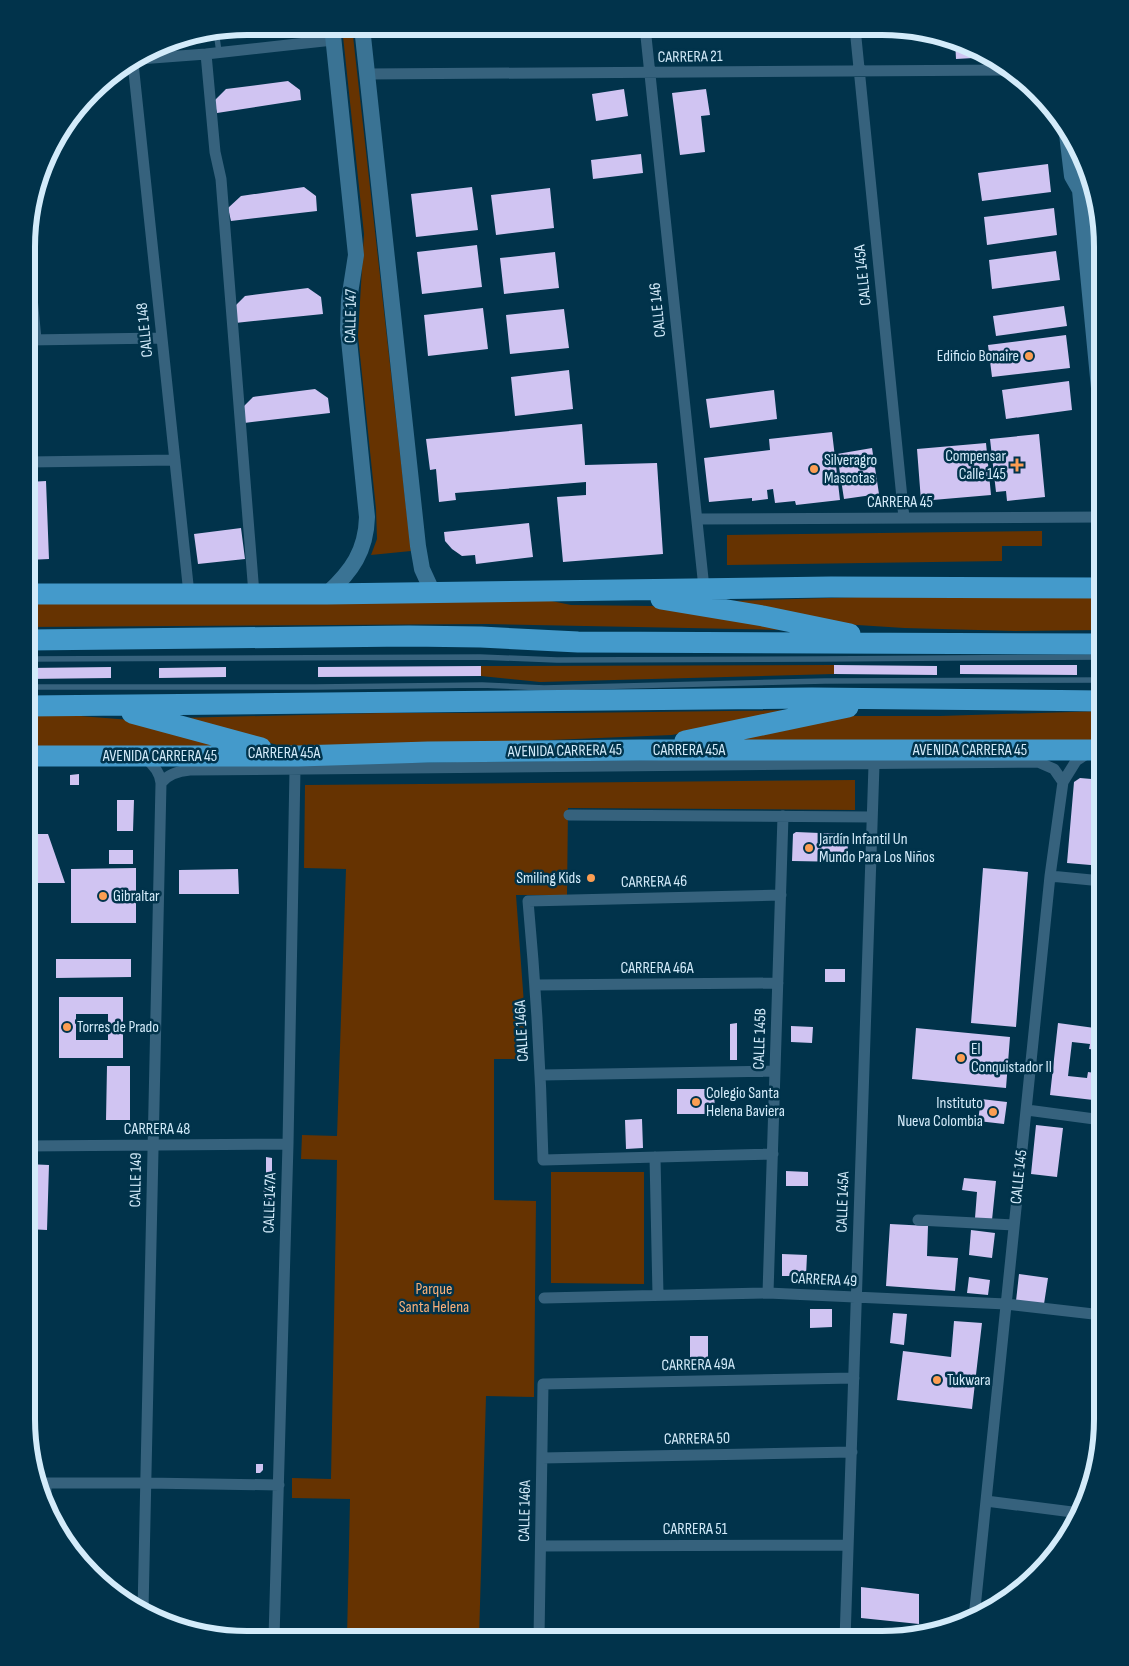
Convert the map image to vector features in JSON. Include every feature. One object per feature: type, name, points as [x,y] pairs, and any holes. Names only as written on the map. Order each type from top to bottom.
[{"type":"highway","points":[[35,594],[327,594],[704,588],[1094,588]]},
{"type":"highway","points":[[598,591],[696,604],[891,643]]},
{"type":"highway","points":[[35,640],[409,636],[481,637],[578,642],[1094,644]]},
{"type":"highway","points":[[35,706],[812,698],[1094,701]]},
{"type":"highway","points":[[640,750],[888,699]]},
{"type":"highway","points":[[100,706],[144,715],[297,762]]},
{"type":"highway","name":"AVENIDA CARRERA 45","points":[[35,756],[143,756],[297,762],[428,752],[1094,750]]},
{"type":"main road","name":"CALLE 147","points":[[327,594],[346,576],[358,556],[366,531],[367,517],[348,330],[349,300],[356,254],[332,35]]},
{"type":"main road","points":[[363,35],[420,561],[433,593]]},
{"type":"main road","points":[[1069,148],[1072,176],[1080,190]]},
{"type":"main road","points":[[1083,179],[1080,190],[1094,336]]},
{"type":"street","points":[[151,58],[206,54],[320,35]]},
{"type":"street","name":"CALLE 146","points":[[646,35],[704,588]]},
{"type":"street","name":"CALLE 145A","points":[[856,35],[904,518]]},
{"type":"street","points":[[206,54],[215,152],[221,179],[254,594]]},
{"type":"street","name":"CALLE 148","points":[[134,68],[189,594]]},
{"type":"street","name":"CARRERA 21","points":[[367,74],[999,70]]},
{"type":"street","points":[[35,340],[162,338]]},
{"type":"street","points":[[35,462],[175,460]]},
{"type":"street","name":"CARRERA 45","points":[[697,519],[1094,517]]},
{"type":"street","name":"CALLE 145","points":[[975,1610],[1050,876],[1063,782],[1076,761],[1083,755],[1094,752]]},
{"type":"street","points":[[143,756],[156,768],[161,783]]},
{"type":"street","name":"CARRERA 45A","points":[[161,783],[174,772],[183,770],[297,762],[874,765],[1038,762],[1054,769],[1063,782]]},
{"type":"street","name":"CALLE 147A","points":[[274,1631],[297,762]]},
{"type":"street","name":"CALLE 145A","points":[[845,1631],[874,765]]},
{"type":"street","name":"CALLE 149","points":[[142,1604],[161,783]]},
{"type":"street","points":[[569,815],[872,817]]},
{"type":"street","name":"CALLE 145B","points":[[768,1293],[783,816]]},
{"type":"street","points":[[1050,876],[1094,880]]},
{"type":"street","name":"CARRERA 46","points":[[528,901],[781,895]]},
{"type":"street","name":"CALLE 146A","points":[[528,901],[536,985],[543,1160],[655,1157]]},
{"type":"street","name":"CARRERA 46A","points":[[536,985],[778,983]]},
{"type":"street","points":[[541,1075],[775,1071]]},
{"type":"street","points":[[1027,1110],[1094,1119]]},
{"type":"street","name":"CARRERA 48","points":[[35,1146],[288,1144]]},
{"type":"street","points":[[658,1295],[655,1157],[773,1154]]},
{"type":"street","points":[[918,1220],[1014,1225]]},
{"type":"street","name":"CARRERA 49","points":[[544,1298],[768,1293],[1006,1304],[1094,1314]]},
{"type":"street","name":"CARRERA 49A","points":[[543,1384],[854,1378]]},
{"type":"street","name":"CALLE 146A","points":[[539,1631],[543,1384]]},
{"type":"street","name":"CARRERA 50","points":[[542,1458],[852,1452]]},
{"type":"street","points":[[45,1483],[278,1485]]},
{"type":"street","points":[[986,1501],[1073,1511]]},
{"type":"street","name":"CARRERA 51","points":[[541,1546],[848,1545]]},
{"type":"lane","points":[[217,37],[220,52]]},
{"type":"lane","points":[[35,659],[480,657],[557,660],[1094,657]]},
{"type":"lane","points":[[35,687],[482,685],[544,688],[825,681],[1094,680]]},
{"type":"green space","points":[[343,35],[353,35],[411,551],[371,555],[377,539],[376,509],[358,336],[364,234]]},
{"type":"green space","points":[[1042,531],[1042,546],[1002,546],[1002,561],[727,565],[727,535]]},
{"type":"green space","points":[[926,595],[1094,596],[1094,630],[1015,631],[904,628],[826,623],[730,601]]},
{"type":"green space","points":[[537,598],[571,605],[652,606],[716,613],[783,630],[487,624],[35,627],[35,601]]},
{"type":"green space","points":[[834,665],[834,674],[540,682],[481,676],[481,666]]},
{"type":"green space","points":[[795,710],[672,735],[289,748],[177,718],[383,713]]},
{"type":"green space","points":[[1094,711],[1094,742],[712,742],[843,716],[940,716]]},
{"type":"green space","points":[[35,715],[67,715],[131,720],[237,748],[35,748]]},
{"type":"green space","name":"Parque Santa Helena","points":[[855,780],[855,810],[568,808],[567,895],[516,895],[528,1059],[494,1059],[494,1200],[536,1201],[534,1397],[486,1396],[479,1631],[347,1631],[350,1499],[292,1498],[292,1478],[331,1479],[337,1160],[301,1159],[302,1135],[337,1136],[346,869],[304,868],[305,785]]},
{"type":"green space","points":[[551,1172],[644,1172],[644,1284],[551,1283]]},
{"type":"building","points":[[955,48],[978,58],[956,59]]},
{"type":"building","points":[[288,81],[300,90],[301,100],[217,113],[214,101],[226,89]]},
{"type":"building","points":[[624,89],[628,116],[596,121],[592,94]]},
{"type":"building","points":[[706,89],[710,115],[701,116],[705,152],[680,155],[672,93]]},
{"type":"building","points":[[641,154],[643,173],[593,179],[591,160]]},
{"type":"building","points":[[1048,164],[1051,192],[982,201],[978,173]]},
{"type":"building","points":[[304,187],[316,196],[317,211],[231,221],[228,208],[241,196]]},
{"type":"building","points":[[472,187],[478,230],[416,237],[411,194]]},
{"type":"building","points":[[550,188],[554,228],[496,235],[491,195]]},
{"type":"building","points":[[1054,208],[1057,235],[987,245],[984,217]]},
{"type":"building","points":[[477,245],[482,287],[422,294],[417,252]]},
{"type":"building","points":[[1056,251],[1060,280],[992,289],[989,260]]},
{"type":"building","points":[[555,252],[559,288],[504,294],[500,258]]},
{"type":"building","points":[[308,288],[321,297],[323,314],[235,323],[232,309],[245,296]]},
{"type":"building","points":[[1064,306],[1067,326],[996,336],[993,316]]},
{"type":"building","points":[[483,308],[488,349],[428,356],[424,315]]},
{"type":"building","points":[[564,309],[569,348],[510,354],[506,315]]},
{"type":"building","name":"Edificio Bonaire","points":[[1066,335],[1070,368],[992,377],[988,345]]},
{"type":"building","points":[[569,370],[573,409],[515,416],[511,377]]},
{"type":"building","points":[[1069,381],[1072,410],[1006,419],[1002,390]]},
{"type":"building","points":[[315,389],[328,398],[330,413],[244,423],[241,409],[253,397]]},
{"type":"building","points":[[774,390],[777,419],[710,428],[706,399]]},
{"type":"building","points":[[582,424],[585,465],[657,463],[663,554],[563,562],[557,497],[586,495],[586,482],[455,493],[456,500],[439,502],[436,469],[430,470],[426,439]]},
{"type":"building","points":[[832,432],[840,500],[796,505],[795,501],[775,503],[773,489],[767,490],[768,499],[752,501],[752,498],[709,502],[704,458],[770,450],[769,439]]},
{"type":"building","name":"Compensar Calle 145","points":[[1039,434],[1045,497],[1007,501],[1006,491],[996,492],[990,439]]},
{"type":"building","points":[[986,443],[991,495],[921,501],[917,449]]},
{"type":"building","points":[[872,448],[879,494],[844,499],[837,454]]},
{"type":"building","points":[[46,481],[49,559],[35,560],[35,482]]},
{"type":"building","points":[[529,523],[533,557],[476,564],[475,555],[462,556],[445,541],[444,532]]},
{"type":"building","points":[[241,528],[245,559],[198,564],[194,534]]},
{"type":"building","points":[[834,665],[937,666],[937,675],[834,674]]},
{"type":"building","points":[[960,665],[1077,665],[1077,675],[960,674]]},
{"type":"building","points":[[481,666],[481,676],[318,677],[318,667]]},
{"type":"building","points":[[111,667],[111,678],[35,679],[35,668]]},
{"type":"building","points":[[226,667],[226,677],[159,678],[159,668]]},
{"type":"building","points":[[79,774],[79,785],[70,785],[70,775]]},
{"type":"building","points":[[1080,778],[1094,779],[1094,865],[1067,863],[1074,782]]},
{"type":"building","points":[[117,800],[134,800],[133,831],[117,831]]},
{"type":"building","name":"Jardín Infantil Un Mundo Para Los Niños","points":[[796,832],[844,834],[848,844],[847,862],[792,861],[793,834]]},
{"type":"building","points":[[35,834],[48,834],[65,883],[35,883]]},
{"type":"building","points":[[109,850],[133,850],[133,864],[109,864]]},
{"type":"building","name":"Gibraltar","points":[[136,868],[136,923],[71,923],[71,869]]},
{"type":"building","points":[[983,868],[1028,872],[1016,1027],[971,1023]]},
{"type":"building","points":[[238,869],[239,894],[179,894],[179,870]]},
{"type":"building","points":[[56,959],[131,959],[131,977],[56,978]]},
{"type":"building","points":[[825,969],[845,969],[845,982],[825,982]]},
{"type":"building","name":"Torres de Prado","points":[[59,997],[123,997],[123,1058],[59,1058]],"holes":[[[76,1014],[108,1014],[108,1040],[76,1040]]]},
{"type":"building","points":[[737,1023],[737,1060],[730,1060],[730,1024]]},
{"type":"building","points":[[1058,1023],[1094,1028],[1094,1050],[1089,1049],[1090,1044],[1072,1042],[1068,1076],[1087,1078],[1088,1072],[1094,1073],[1094,1100],[1050,1095]]},
{"type":"building","points":[[791,1026],[813,1027],[812,1043],[791,1042]]},
{"type":"building","name":"El Conquistador II","points":[[916,1028],[1010,1037],[1006,1088],[912,1079]]},
{"type":"building","points":[[107,1066],[130,1066],[130,1120],[106,1120]]},
{"type":"building","name":"Colegio Santa Helena Baviera","points":[[677,1089],[714,1089],[715,1114],[677,1114]]},
{"type":"building","name":"Instituto Nueva Colombia","points":[[981,1099],[1007,1102],[1004,1124],[978,1121]]},
{"type":"building","points":[[642,1119],[643,1148],[626,1149],[625,1120]]},
{"type":"building","points":[[1036,1125],[1063,1128],[1057,1177],[1031,1174]]},
{"type":"building","points":[[266,1157],[272,1158],[272,1216],[263,1216]]},
{"type":"building","points":[[35,1164],[49,1165],[47,1230],[35,1229]]},
{"type":"building","points":[[786,1171],[808,1172],[808,1186],[786,1186]]},
{"type":"building","points":[[964,1178],[996,1181],[992,1220],[975,1218],[977,1192],[962,1190]]},
{"type":"building","points":[[890,1224],[928,1226],[927,1256],[958,1258],[955,1291],[886,1286]]},
{"type":"building","points":[[971,1230],[995,1233],[992,1258],[969,1255]]},
{"type":"building","points":[[782,1254],[807,1255],[806,1276],[782,1276]]},
{"type":"building","points":[[1019,1274],[1048,1278],[1044,1304],[1016,1301]]},
{"type":"building","points":[[969,1277],[990,1280],[988,1295],[967,1293]]},
{"type":"building","points":[[810,1309],[832,1309],[832,1327],[810,1328]]},
{"type":"building","points":[[893,1313],[907,1314],[904,1345],[890,1343]]},
{"type":"building","name":"Tukwara","points":[[954,1321],[982,1323],[972,1409],[897,1400],[903,1351],[951,1357]]},
{"type":"building","points":[[690,1336],[708,1336],[708,1364],[690,1364]]},
{"type":"building","points":[[256,1464],[263,1464],[263,1470],[260,1473],[256,1473]]},
{"type":"building","points":[[861,1587],[919,1594],[919,1624],[861,1618]]},
{"type":"place","name":"Edificio Bonaire","points":[[1029,356]]},
{"type":"place","name":"Compensar Calle 145","points":[[1017,465]]},
{"type":"place","name":"Silveragro Mascotas","points":[[814,469]]},
{"type":"place","name":"Jardín Infantil Un Mundo Para Los Niños","points":[[809,848]]},
{"type":"place","name":"Smiling Kids","points":[[591,878]]},
{"type":"place","name":"Gibraltar","points":[[103,896]]},
{"type":"place","name":"Torres de Prado","points":[[67,1027]]},
{"type":"place","name":"El Conquistador II","points":[[961,1058]]},
{"type":"place","name":"Colegio Santa Helena Baviera","points":[[696,1102]]},
{"type":"place","name":"Instituto Nueva Colombia","points":[[993,1112]]},
{"type":"place","name":"Tukwara","points":[[937,1380]]}]
